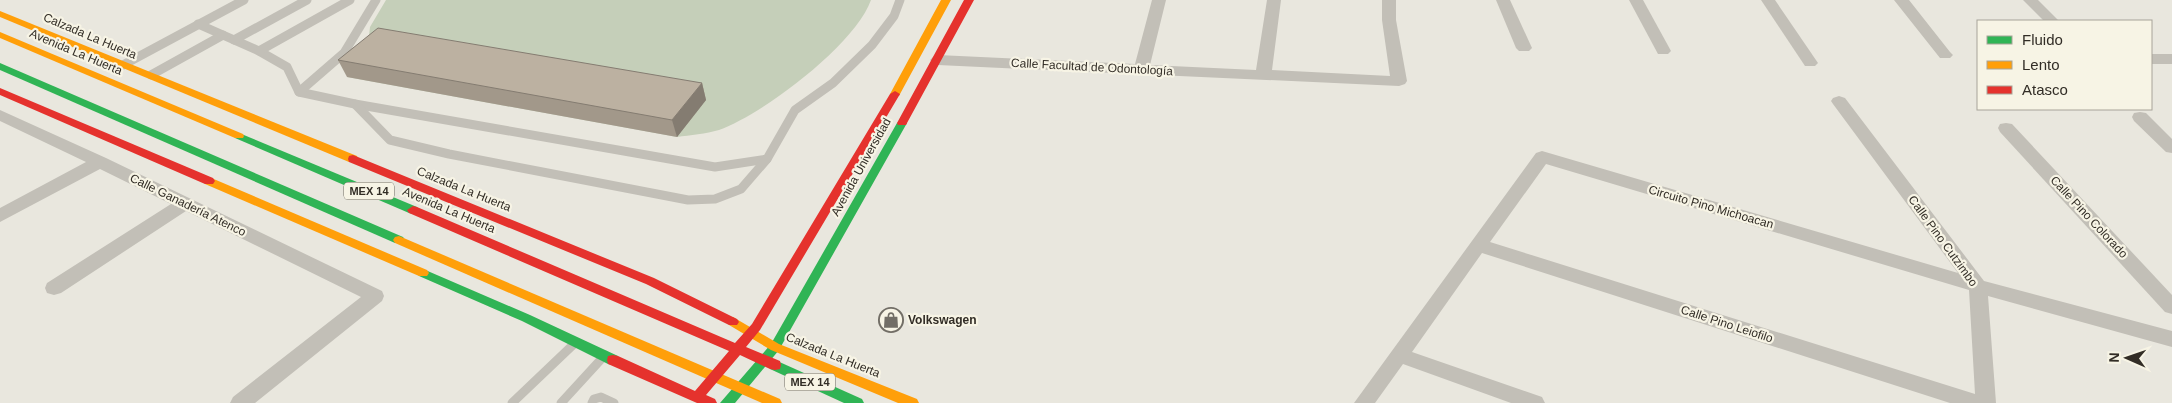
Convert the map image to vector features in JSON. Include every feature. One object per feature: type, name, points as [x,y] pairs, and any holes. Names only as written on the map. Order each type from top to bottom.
[{"type":"street","name":"Avenida Universidad","points":[[698,401],[714,376],[752,332],[898,88],[946,0]]},
{"type":"street","name":"Avenida Universidad","points":[[727,403],[776,347],[938,60],[969,0]]},
{"type":"street","points":[[1141,70],[1159,0]]},
{"type":"street","points":[[1264,75],[1264,62],[1274,0]]},
{"type":"street","name":"Calle Facultad de Odontología","points":[[938,60],[1399,81],[1389,20],[1390,0]]},
{"type":"street","points":[[1503,0],[1524,48]]},
{"type":"street","points":[[1636,0],[1663,51]]},
{"type":"street","points":[[1768,0],[1810,63]]},
{"type":"street","points":[[1901,0],[1945,55]]},
{"type":"street","points":[[2030,0],[2051,20]]},
{"type":"street","name":"Calzada La Huerta","points":[[0,14],[650,281],[752,332],[776,347],[912,403]]},
{"type":"street","name":"Avenida La Huerta","points":[[0,35],[738,348],[857,403]]},
{"type":"street","points":[[2152,59],[2172,59]]},
{"type":"street","name":"MEX 14","points":[[0,66],[775,403]]},
{"type":"street","points":[[0,91],[526,318],[698,401]]},
{"type":"street","name":"Calle Pino Cutzimbo","points":[[1839,101],[1978,286],[1986,403]]},
{"type":"street","points":[[2140,118],[2172,148]]},
{"type":"street","name":"Calle Ganadería Atenco","points":[[4,121],[100,162],[375,296],[240,403]]},
{"type":"street","name":"Calle Pino Colorado","points":[[2006,128],[2172,307]]},
{"type":"street","name":"Circuito Pino Michoacan","points":[[1364,403],[1542,157],[1978,286],[2172,340]]},
{"type":"street","points":[[0,216],[100,162]]},
{"type":"street","points":[[54,288],[185,203]]},
{"type":"street","points":[[371,251],[392,236]]},
{"type":"street","name":"Calle Pino Leiofilo","points":[[1478,245],[1976,403]]},
{"type":"street","points":[[1399,355],[1535,403]]},
{"type":"lane","points":[[123,64],[244,0]]},
{"type":"lane","points":[[234,40],[308,0]]},
{"type":"lane","points":[[258,51],[350,0]]},
{"type":"lane","points":[[299,92],[344,53],[376,0]]},
{"type":"lane","points":[[355,104],[390,140],[449,154],[688,200],[715,199],[742,189],[767,159],[795,110],[833,83],[872,46],[894,16],[900,0]]},
{"type":"lane","points":[[198,24],[258,51],[287,67],[299,92]]},
{"type":"lane","points":[[151,76],[223,35]]},
{"type":"lane","points":[[299,92],[355,104],[715,167],[735,166],[767,159]]},
{"type":"lane","points":[[512,403],[576,343]]},
{"type":"lane","points":[[561,403],[605,355]]},
{"type":"lane","points":[[592,403],[594,399],[601,396],[614,403]]},
{"type":"green space","points":[[386,0],[871,0],[862,18],[847,37],[806,76],[782,94],[738,122],[719,130],[677,137],[347,77],[366,61],[370,27]]},
{"type":"building","points":[[378,28],[702,83],[672,120],[338,60]]},
{"type":"traffic: fast","points":[[0,66],[399,240]]},
{"type":"traffic: fast","points":[[727,403],[775,347],[902,123]]},
{"type":"traffic: fast","points":[[239,136],[413,210]]},
{"type":"traffic: fast","points":[[423,273],[526,318],[613,360]]},
{"type":"traffic: fast","points":[[775,365],[857,403]]},
{"type":"traffic: slow","points":[[895,94],[946,0]]},
{"type":"traffic: slow","points":[[0,14],[353,159]]},
{"type":"traffic: slow","points":[[0,35],[239,136]]},
{"type":"traffic: slow","points":[[209,181],[423,273]]},
{"type":"traffic: slow","points":[[399,240],[775,403]]},
{"type":"traffic: slow","points":[[733,322],[775,347],[912,403]]},
{"type":"traffic: jam","points":[[902,123],[969,0]]},
{"type":"traffic: jam","points":[[0,91],[209,181]]},
{"type":"traffic: jam","points":[[701,392],[756,327],[895,94]]},
{"type":"traffic: jam","points":[[353,159],[650,281],[733,322]]},
{"type":"traffic: jam","points":[[413,210],[775,365]]},
{"type":"traffic: jam","points":[[613,360],[710,403]]},
{"type":"place","name":"Volkswagen","points":[[891,320]]}]
